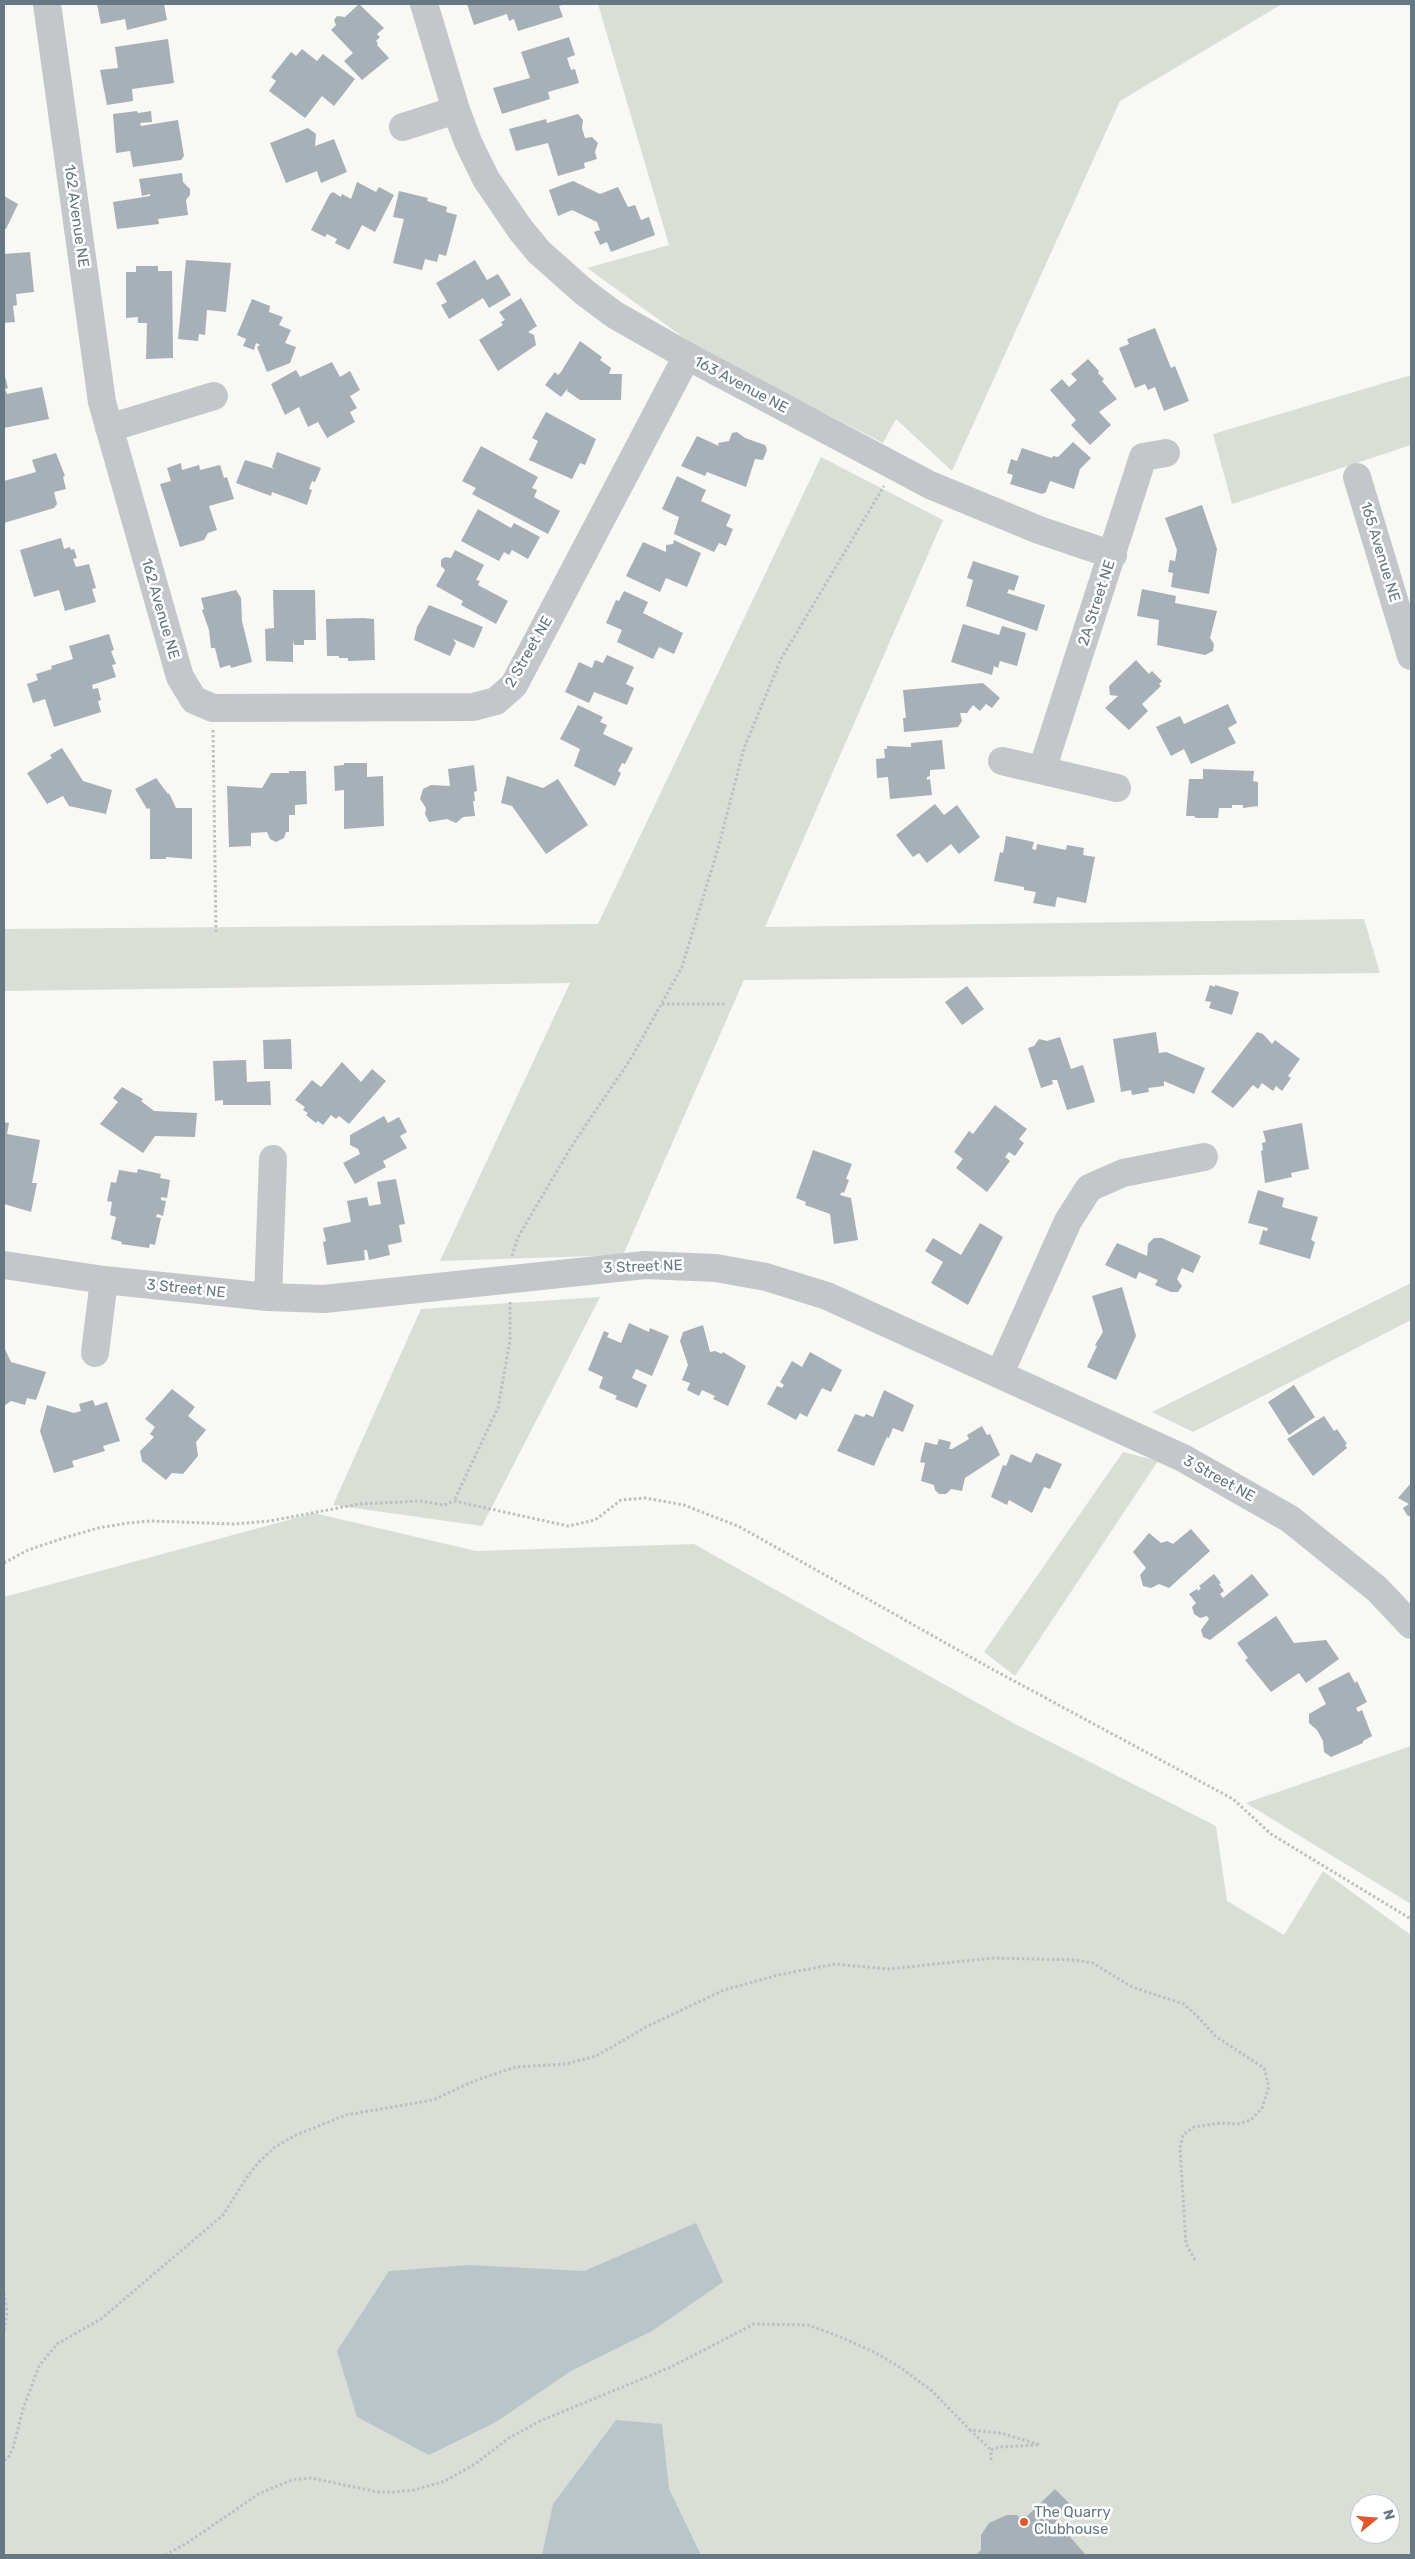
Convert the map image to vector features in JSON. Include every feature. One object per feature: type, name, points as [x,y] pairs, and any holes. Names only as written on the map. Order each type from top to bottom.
[{"type":"street","name":"162 Avenue NE","points":[[47,4],[98,376],[109,428],[180,677],[203,704]]},
{"type":"street","name":"163 Avenue NE","points":[[424,4],[456,110],[468,142],[486,178],[520,229],[561,274],[615,315],[687,356],[930,485],[1039,530],[1112,556]]},
{"type":"street","points":[[403,127],[456,110]]},
{"type":"street","name":"2 Street NE","points":[[203,704],[474,708],[496,701],[514,685],[687,356]]},
{"type":"street","points":[[109,428],[214,396]]},
{"type":"street","name":"2A Street NE","points":[[1042,770],[1144,457],[1166,453]]},
{"type":"street","name":"165 Avenue NE","points":[[1356,477],[1411,656]]},
{"type":"street","points":[[1002,761],[1117,788]]},
{"type":"street","points":[[1000,1373],[1068,1221],[1089,1188],[1123,1172],[1204,1157]]},
{"type":"street","points":[[268,1297],[274,1159]]},
{"type":"street","name":"3 Street NE","points":[[4,1266],[104,1280],[268,1297],[324,1299],[622,1266],[671,1265],[716,1268],[766,1277],[827,1296],[1000,1373],[1182,1458],[1290,1519],[1376,1589],[1411,1625]]},
{"type":"street","points":[[95,1353],[104,1280]]},
{"type":"path","points":[[511,1263],[512,1250],[518,1237],[573,1144],[630,1060],[682,967],[720,844],[744,748],[781,659],[884,486]]},
{"type":"path","points":[[203,704],[216,932]]},
{"type":"path","points":[[662,1004],[726,1004]]},
{"type":"path","points":[[454,1501],[498,1408],[510,1340],[510,1303]]},
{"type":"path","points":[[4,1563],[28,1550],[98,1528],[150,1521],[234,1524],[270,1521],[359,1504],[421,1501],[444,1505],[454,1501],[568,1526],[595,1520],[621,1500],[645,1498],[684,1504],[740,1527],[990,1668],[1233,1799],[1271,1834],[1411,1919]]},
{"type":"path","points":[[4,2460],[8,2458],[12,2448],[23,2409],[39,2366],[57,2344],[101,2319],[223,2215],[259,2162],[282,2143],[346,2115],[433,2100],[474,2081],[516,2067],[566,2064],[596,2056],[653,2023],[724,1990],[778,1975],[835,1964],[888,1969],[993,1958],[1075,1960],[1094,1963],[1132,1987],[1184,2004],[1215,2036],[1264,2068],[1268,2087],[1262,2108],[1251,2120],[1238,2124],[1221,2123],[1194,2127],[1183,2135],[1180,2148],[1186,2244],[1195,2260]]},
{"type":"path","points":[[4,2293],[7,2311],[4,2331]]},
{"type":"path","points":[[165,2555],[187,2543],[260,2493],[292,2480],[311,2478],[378,2492],[414,2490],[445,2481],[475,2464],[509,2438],[540,2422],[671,2367],[754,2324],[808,2325],[874,2352],[902,2368],[932,2391],[991,2450],[991,2460]]},
{"type":"path","points":[[970,2430],[1000,2433],[1040,2445],[1000,2447],[991,2450]]},
{"type":"shaded area","points":[[598,4],[1282,4],[1120,101],[952,471],[896,419],[883,443],[701,350],[587,268],[669,245]]},
{"type":"shaded area","points":[[1411,375],[1411,445],[1232,504],[1213,434]]},
{"type":"shaded area","points":[[821,457],[943,520],[765,927],[1364,919],[1380,973],[744,980],[623,1255],[440,1261],[570,983],[4,991],[4,929],[598,924]]},
{"type":"shaded area","points":[[1411,1283],[1411,1320],[1193,1432],[1152,1412]]},
{"type":"shaded area","points":[[600,1297],[482,1526],[333,1505],[421,1309]]},
{"type":"shaded area","points":[[1123,1452],[1158,1461],[1015,1676],[984,1652]]},
{"type":"shaded area","points":[[314,1513],[476,1551],[694,1544],[1015,1724],[1216,1826],[1227,1901],[1284,1935],[1323,1871],[1411,1935],[1411,2555],[4,2555],[4,1597]]},
{"type":"shaded area","points":[[1411,1746],[1411,1904],[1246,1803]]},
{"type":"shaded area","points":[[696,2223],[723,2282],[652,2331],[571,2371],[496,2422],[429,2455],[357,2417],[337,2351],[389,2271],[469,2265],[584,2271]]},
{"type":"shaded area","points":[[616,2420],[662,2424],[669,2489],[701,2555],[542,2555],[553,2504]]},
{"type":"building","points":[[97,4],[164,4],[167,20],[127,30],[125,19],[101,24]]},
{"type":"building","points":[[359,4],[384,28],[377,34],[380,37],[376,41],[377,45],[389,58],[362,80],[344,61],[353,53],[331,30],[336,25],[334,20],[337,16],[345,17]]},
{"type":"building","points":[[467,4],[565,4],[559,6],[563,17],[518,31],[514,19],[509,21],[507,14],[474,25]]},
{"type":"building","points":[[569,37],[575,55],[567,58],[571,70],[575,69],[579,83],[548,92],[550,99],[502,114],[493,88],[530,78],[521,52]]},
{"type":"building","points":[[168,39],[174,83],[132,89],[133,101],[107,105],[100,70],[118,68],[115,47]]},
{"type":"building","points":[[302,49],[317,61],[323,54],[355,79],[334,106],[322,96],[305,118],[269,91],[276,81],[271,77],[291,52],[296,56]]},
{"type":"building","points":[[137,111],[138,113],[151,111],[152,122],[140,123],[141,126],[178,120],[184,156],[181,160],[133,167],[130,151],[116,153],[113,114]]},
{"type":"building","points":[[578,114],[583,120],[582,128],[585,138],[592,137],[598,143],[595,152],[597,159],[584,163],[585,168],[558,176],[548,143],[516,151],[509,129],[546,119],[547,123]]},
{"type":"building","points":[[308,128],[316,134],[315,146],[334,139],[347,172],[321,183],[317,171],[286,183],[270,143]]},
{"type":"building","points":[[182,173],[183,182],[190,189],[190,195],[186,200],[188,215],[158,219],[159,224],[117,229],[113,202],[150,196],[150,194],[142,196],[139,179]]},
{"type":"building","points":[[573,181],[600,194],[618,187],[628,207],[635,205],[641,220],[649,217],[655,235],[611,252],[607,242],[600,245],[594,232],[600,230],[597,222],[572,210],[558,216],[549,190]]},
{"type":"building","points":[[357,182],[376,192],[379,187],[394,195],[375,232],[362,225],[349,250],[335,243],[337,239],[327,234],[325,237],[311,230],[330,194],[333,192],[341,197],[342,194],[351,199]]},
{"type":"building","points":[[399,191],[428,198],[427,201],[447,207],[446,212],[457,215],[446,256],[439,254],[437,262],[425,259],[422,270],[393,263],[404,219],[393,217]]},
{"type":"building","points":[[4,196],[18,204],[6,229],[4,228]]},
{"type":"building","points":[[30,252],[34,292],[16,294],[17,305],[13,306],[15,322],[4,323],[4,254]]},
{"type":"building","points":[[186,260],[231,263],[226,312],[207,310],[205,335],[199,334],[198,341],[178,339]]},
{"type":"building","points":[[475,260],[487,280],[498,274],[511,295],[489,308],[483,298],[449,319],[441,305],[447,302],[436,283]]},
{"type":"building","points":[[136,266],[158,266],[158,271],[172,271],[173,358],[146,359],[147,323],[138,323],[138,317],[126,318],[126,272],[136,272]]},
{"type":"building","points":[[521,298],[537,326],[528,332],[534,335],[536,345],[498,371],[479,340],[503,325],[501,322],[505,320],[499,312]]},
{"type":"building","points":[[252,299],[270,306],[269,312],[283,317],[279,325],[291,330],[285,343],[296,347],[290,363],[267,372],[257,347],[260,345],[256,343],[254,350],[243,346],[246,339],[237,335]]},
{"type":"building","points":[[1155,328],[1171,368],[1175,366],[1189,401],[1164,411],[1155,387],[1148,390],[1145,384],[1135,388],[1119,348],[1129,344],[1127,339]]},
{"type":"building","points":[[580,341],[602,357],[600,360],[611,368],[609,374],[622,374],[621,400],[580,400],[567,391],[568,388],[561,397],[545,385],[555,372],[558,375],[561,372]]},
{"type":"building","points":[[1088,359],[1099,371],[1098,373],[1104,379],[1102,381],[1117,399],[1099,412],[1111,425],[1090,445],[1071,425],[1076,420],[1050,390],[1062,379],[1069,387],[1077,380],[1071,374]]},
{"type":"building","points":[[332,362],[340,377],[350,371],[360,390],[350,396],[357,408],[350,412],[355,422],[327,438],[318,422],[308,427],[299,407],[285,415],[271,384],[296,370],[300,377]]},
{"type":"building","points":[[4,372],[8,388],[5,389],[7,394],[42,387],[49,419],[4,428]]},
{"type":"building","points":[[546,412],[596,439],[585,465],[580,463],[572,479],[529,460],[538,441],[532,438]]},
{"type":"building","points":[[737,432],[745,438],[765,445],[767,450],[763,460],[755,459],[746,487],[707,472],[705,476],[681,466],[697,436],[719,446],[718,443],[729,441],[732,433]]},
{"type":"building","points":[[1073,442],[1091,458],[1080,469],[1074,489],[1050,481],[1046,492],[1042,494],[1010,484],[1013,475],[1007,473],[1011,459],[1017,461],[1022,448],[1052,458],[1053,456],[1058,457]]},
{"type":"building","points":[[481,446],[538,477],[532,488],[537,490],[534,497],[560,511],[548,534],[472,494],[476,488],[462,481]]},
{"type":"building","points":[[277,452],[321,468],[315,482],[312,481],[309,489],[312,490],[307,505],[272,492],[271,496],[236,483],[245,460],[275,469],[272,467]]},
{"type":"building","points":[[56,453],[65,476],[63,477],[66,489],[54,492],[57,504],[54,508],[4,523],[4,481],[36,472],[32,460]]},
{"type":"building","points":[[181,463],[182,470],[199,465],[200,470],[220,465],[224,478],[227,477],[234,499],[209,506],[217,530],[208,533],[204,540],[180,547],[160,484],[171,481],[167,468]]},
{"type":"building","points":[[677,476],[706,490],[701,501],[731,515],[726,526],[733,529],[726,546],[719,543],[714,552],[674,534],[679,517],[662,509]]},
{"type":"building","points":[[1202,505],[1217,549],[1209,594],[1171,587],[1173,573],[1168,572],[1170,560],[1175,561],[1177,550],[1165,518]]},
{"type":"building","points":[[478,509],[511,528],[514,523],[540,537],[528,559],[512,550],[509,555],[504,552],[499,561],[461,541]]},
{"type":"building","points":[[61,538],[64,549],[70,547],[71,550],[74,549],[77,558],[73,559],[76,567],[89,564],[96,588],[92,589],[96,602],[65,611],[59,590],[34,597],[20,550]]},
{"type":"building","points":[[674,540],[701,553],[687,587],[666,578],[660,592],[626,576],[643,542],[666,552],[666,545],[673,544]]},
{"type":"building","points":[[455,550],[484,565],[476,580],[480,581],[478,585],[508,601],[496,624],[461,605],[463,601],[436,586],[445,570],[441,566],[441,560],[445,557],[451,558]]},
{"type":"building","points":[[973,561],[1019,576],[1014,591],[1009,589],[1007,593],[1045,605],[1037,631],[966,606],[973,580],[967,578]]},
{"type":"building","points":[[1142,589],[1176,596],[1175,603],[1217,611],[1210,638],[1214,644],[1213,651],[1205,655],[1157,645],[1159,620],[1137,616]]},
{"type":"building","points":[[236,590],[241,598],[242,621],[252,662],[231,668],[230,665],[220,668],[215,648],[211,648],[209,630],[202,610],[204,609],[201,598]]},
{"type":"building","points":[[273,590],[315,590],[316,640],[304,640],[304,645],[294,645],[293,640],[293,662],[266,661],[265,629],[274,628]]},
{"type":"building","points":[[624,591],[648,602],[643,613],[683,633],[674,654],[659,647],[653,659],[617,642],[622,630],[606,623],[616,600],[619,601]]},
{"type":"building","points":[[429,605],[483,627],[474,648],[453,639],[456,643],[450,656],[414,640],[417,627]]},
{"type":"building","points":[[326,619],[374,619],[375,660],[348,661],[348,658],[327,656]]},
{"type":"building","points":[[963,624],[999,635],[1002,626],[1026,633],[1017,666],[1000,661],[998,668],[994,666],[992,675],[951,662]]},
{"type":"building","points":[[109,634],[114,650],[111,651],[116,664],[112,665],[116,677],[92,685],[93,689],[98,688],[101,700],[98,701],[101,712],[54,727],[45,699],[33,703],[27,684],[38,680],[36,674],[52,669],[51,666],[73,659],[69,646]]},
{"type":"building","points":[[607,655],[634,667],[626,684],[634,688],[627,705],[594,692],[589,703],[565,692],[579,662],[592,668],[595,660],[603,663]]},
{"type":"building","points":[[1136,660],[1149,674],[1152,671],[1162,681],[1159,684],[1161,686],[1142,704],[1148,711],[1129,730],[1105,708],[1118,696],[1110,695],[1109,686]]},
{"type":"building","points":[[983,683],[1000,698],[992,708],[986,704],[980,711],[973,705],[967,713],[960,713],[962,721],[958,727],[904,732],[903,718],[906,718],[903,690]]},
{"type":"building","points":[[1228,704],[1237,723],[1228,728],[1236,743],[1191,764],[1184,749],[1171,756],[1156,727],[1180,716],[1184,724]]},
{"type":"building","points":[[578,705],[603,717],[600,722],[607,725],[603,734],[633,748],[625,764],[622,763],[618,771],[621,773],[615,786],[574,766],[580,749],[560,739]]},
{"type":"building","points":[[942,740],[945,769],[930,770],[930,776],[927,777],[927,780],[930,779],[932,795],[890,799],[888,777],[877,778],[876,759],[885,758],[884,749],[887,749],[887,746],[911,747],[911,743]]},
{"type":"building","points":[[62,748],[83,781],[112,790],[106,814],[69,806],[63,796],[47,804],[27,773],[52,758],[50,755]]},
{"type":"building","points":[[344,763],[367,763],[367,777],[383,776],[384,826],[344,829],[344,790],[335,791],[334,766],[344,765]]},
{"type":"building","points":[[474,765],[477,791],[474,792],[475,801],[473,801],[475,816],[463,817],[456,823],[447,819],[429,822],[425,814],[426,808],[420,799],[423,789],[431,785],[450,786],[448,769]]},
{"type":"building","points":[[1203,769],[1254,771],[1253,781],[1258,782],[1258,806],[1243,808],[1243,805],[1232,805],[1232,808],[1219,808],[1218,818],[1186,816],[1189,779],[1203,779]]},
{"type":"building","points":[[289,771],[306,771],[307,804],[295,805],[295,815],[289,815],[289,832],[286,832],[284,838],[276,842],[270,839],[267,832],[251,833],[251,846],[229,847],[227,786],[262,788],[271,773],[289,773]]},
{"type":"building","points":[[507,776],[543,788],[558,779],[588,825],[546,854],[512,806],[501,803]]},
{"type":"building","points":[[156,778],[169,793],[176,808],[192,808],[192,859],[166,857],[166,859],[150,859],[150,810],[149,808],[147,809],[135,789]]},
{"type":"building","points":[[935,804],[944,815],[957,805],[980,837],[959,854],[951,844],[927,863],[919,853],[913,857],[896,835]]},
{"type":"building","points":[[1006,836],[1034,842],[1032,849],[1036,850],[1037,844],[1066,850],[1067,845],[1084,848],[1083,855],[1095,857],[1086,903],[1057,897],[1055,907],[1033,903],[1036,892],[1024,890],[1024,887],[994,881],[1000,852],[1003,853]]},
{"type":"building","points":[[1210,985],[1239,992],[1232,1015],[1209,1008],[1211,1002],[1205,1001]]},
{"type":"building","points":[[967,986],[984,1009],[962,1025],[945,1002]]},
{"type":"building","points":[[1156,1032],[1159,1053],[1166,1052],[1205,1068],[1194,1094],[1164,1081],[1164,1086],[1148,1088],[1149,1092],[1132,1095],[1131,1090],[1121,1092],[1113,1039]]},
{"type":"building","points":[[1257,1032],[1263,1034],[1272,1044],[1275,1040],[1300,1059],[1288,1076],[1291,1078],[1282,1091],[1276,1086],[1273,1091],[1262,1083],[1258,1089],[1253,1085],[1233,1108],[1211,1092]]},
{"type":"building","points":[[1060,1037],[1071,1069],[1083,1065],[1095,1102],[1067,1110],[1057,1080],[1052,1080],[1053,1084],[1041,1088],[1028,1048],[1034,1046],[1039,1039],[1047,1041]]},
{"type":"building","points":[[291,1039],[292,1069],[264,1069],[263,1040]]},
{"type":"building","points":[[246,1060],[247,1082],[270,1081],[271,1105],[223,1105],[223,1100],[215,1101],[213,1061]]},
{"type":"building","points":[[342,1062],[361,1082],[372,1069],[386,1081],[349,1124],[339,1116],[336,1119],[331,1115],[323,1125],[318,1121],[316,1123],[306,1115],[308,1113],[303,1110],[305,1107],[295,1100],[312,1080],[321,1087]]},
{"type":"building","points":[[122,1087],[143,1099],[141,1101],[154,1111],[197,1113],[195,1137],[155,1136],[143,1153],[100,1124],[118,1102],[113,1098]]},
{"type":"building","points":[[995,1105],[1027,1129],[1019,1139],[1024,1143],[1015,1156],[1009,1152],[1005,1157],[1010,1161],[987,1192],[956,1168],[963,1159],[954,1152],[969,1131],[973,1134]]},
{"type":"building","points":[[384,1116],[388,1123],[399,1117],[407,1132],[400,1136],[407,1148],[383,1161],[386,1167],[355,1184],[343,1163],[360,1154],[358,1149],[350,1145],[350,1135]]},
{"type":"building","points":[[4,1122],[9,1123],[7,1134],[40,1140],[32,1183],[37,1183],[31,1212],[4,1204]]},
{"type":"building","points":[[1302,1123],[1309,1169],[1291,1173],[1292,1177],[1265,1183],[1261,1151],[1263,1150],[1262,1143],[1266,1142],[1263,1131]]},
{"type":"building","points":[[813,1150],[852,1164],[846,1179],[849,1180],[844,1193],[842,1192],[840,1195],[851,1198],[858,1240],[834,1244],[830,1214],[805,1205],[806,1202],[796,1198]]},
{"type":"building","points":[[138,1169],[161,1174],[160,1178],[170,1180],[167,1198],[161,1197],[161,1200],[166,1201],[163,1216],[157,1214],[156,1217],[161,1218],[155,1245],[150,1244],[149,1248],[121,1244],[122,1242],[111,1239],[116,1217],[110,1215],[112,1202],[107,1201],[111,1182],[116,1183],[119,1170],[137,1173]]},
{"type":"building","points":[[396,1179],[405,1224],[399,1225],[402,1242],[388,1245],[390,1255],[369,1260],[367,1250],[364,1250],[365,1260],[327,1265],[323,1242],[326,1241],[323,1228],[351,1222],[347,1201],[367,1197],[369,1206],[381,1204],[377,1182]]},
{"type":"building","points":[[1258,1190],[1284,1198],[1282,1207],[1318,1217],[1311,1240],[1315,1242],[1310,1259],[1259,1244],[1263,1230],[1267,1231],[1268,1228],[1248,1223]]},
{"type":"building","points":[[980,1223],[1003,1237],[968,1305],[931,1283],[943,1262],[925,1251],[933,1238],[961,1255]]},
{"type":"building","points":[[1154,1238],[1162,1238],[1201,1256],[1193,1273],[1182,1268],[1177,1279],[1182,1286],[1178,1292],[1171,1292],[1155,1285],[1158,1280],[1139,1272],[1136,1279],[1105,1265],[1117,1243],[1147,1256],[1148,1244]]},
{"type":"building","points":[[1122,1287],[1136,1336],[1116,1380],[1087,1367],[1097,1346],[1095,1345],[1103,1332],[1092,1296]]},
{"type":"building","points":[[629,1323],[649,1332],[650,1328],[669,1336],[652,1376],[636,1369],[632,1378],[647,1385],[637,1408],[615,1399],[617,1396],[599,1388],[603,1377],[588,1370],[604,1331],[609,1333],[607,1337],[621,1343]]},
{"type":"building","points":[[703,1325],[710,1352],[715,1351],[722,1354],[723,1352],[746,1366],[728,1406],[713,1399],[715,1396],[702,1390],[699,1396],[687,1390],[690,1383],[682,1380],[688,1365],[680,1341],[683,1332]]},
{"type":"building","points":[[4,1347],[11,1362],[46,1372],[36,1400],[27,1398],[25,1405],[11,1401],[4,1406]]},
{"type":"building","points":[[810,1352],[842,1370],[831,1392],[822,1388],[807,1417],[800,1413],[796,1420],[767,1404],[777,1386],[782,1388],[784,1385],[780,1382],[792,1361],[802,1367]]},
{"type":"building","points":[[1294,1385],[1315,1417],[1289,1435],[1268,1402]]},
{"type":"building","points":[[172,1389],[195,1407],[188,1416],[206,1430],[196,1442],[198,1456],[183,1474],[172,1473],[166,1480],[142,1461],[140,1451],[154,1437],[150,1434],[155,1427],[145,1419]]},
{"type":"building","points":[[884,1390],[914,1405],[903,1432],[893,1428],[874,1466],[837,1451],[855,1414],[864,1417],[866,1414],[873,1417]]},
{"type":"building","points":[[93,1400],[95,1406],[107,1402],[120,1441],[103,1446],[105,1451],[72,1461],[74,1467],[54,1473],[40,1431],[47,1405],[74,1413],[81,1411],[79,1404]]},
{"type":"building","points":[[1324,1416],[1334,1431],[1337,1429],[1347,1444],[1345,1445],[1347,1448],[1313,1476],[1287,1439]]},
{"type":"building","points":[[982,1426],[987,1435],[990,1434],[1000,1455],[965,1478],[962,1491],[951,1489],[946,1494],[939,1494],[935,1490],[934,1485],[921,1481],[925,1463],[920,1462],[925,1442],[937,1445],[939,1439],[951,1442],[949,1449],[952,1449],[969,1439],[967,1435]]},
{"type":"building","points":[[1036,1453],[1062,1464],[1050,1489],[1044,1487],[1032,1513],[1009,1500],[1007,1505],[991,1497],[1003,1465],[1006,1466],[1011,1454],[1031,1463]]},
{"type":"building","points":[[1411,1483],[1411,1517],[1407,1515],[1403,1508],[1409,1504],[1398,1498]]},
{"type":"building","points":[[1191,1529],[1210,1551],[1169,1588],[1159,1584],[1151,1588],[1143,1586],[1140,1575],[1146,1568],[1133,1552],[1149,1533],[1161,1543],[1167,1541],[1173,1544]]},
{"type":"building","points":[[1214,1574],[1224,1591],[1220,1594],[1223,1598],[1252,1574],[1269,1595],[1210,1640],[1203,1637],[1201,1630],[1209,1619],[1207,1616],[1200,1618],[1194,1614],[1192,1607],[1196,1603],[1189,1594],[1197,1589],[1198,1591],[1201,1588],[1199,1586]]},
{"type":"building","points":[[1276,1616],[1294,1643],[1326,1640],[1339,1659],[1306,1683],[1299,1673],[1271,1692],[1245,1660],[1248,1658],[1237,1643]]},
{"type":"building","points":[[1349,1672],[1355,1683],[1357,1681],[1367,1702],[1356,1708],[1358,1712],[1362,1710],[1372,1736],[1363,1741],[1363,1743],[1331,1757],[1324,1752],[1323,1741],[1317,1730],[1309,1723],[1309,1714],[1326,1704],[1318,1688]]},
{"type":"building","name":"The Quarry Clubhouse","points":[[1055,2489],[1072,2506],[1056,2521],[1086,2555],[976,2555],[981,2550],[981,2535],[989,2523],[1007,2515],[1017,2515],[1022,2521]]},
{"type":"place","name":"The Quarry Clubhouse","points":[[1024,2522]]}]
